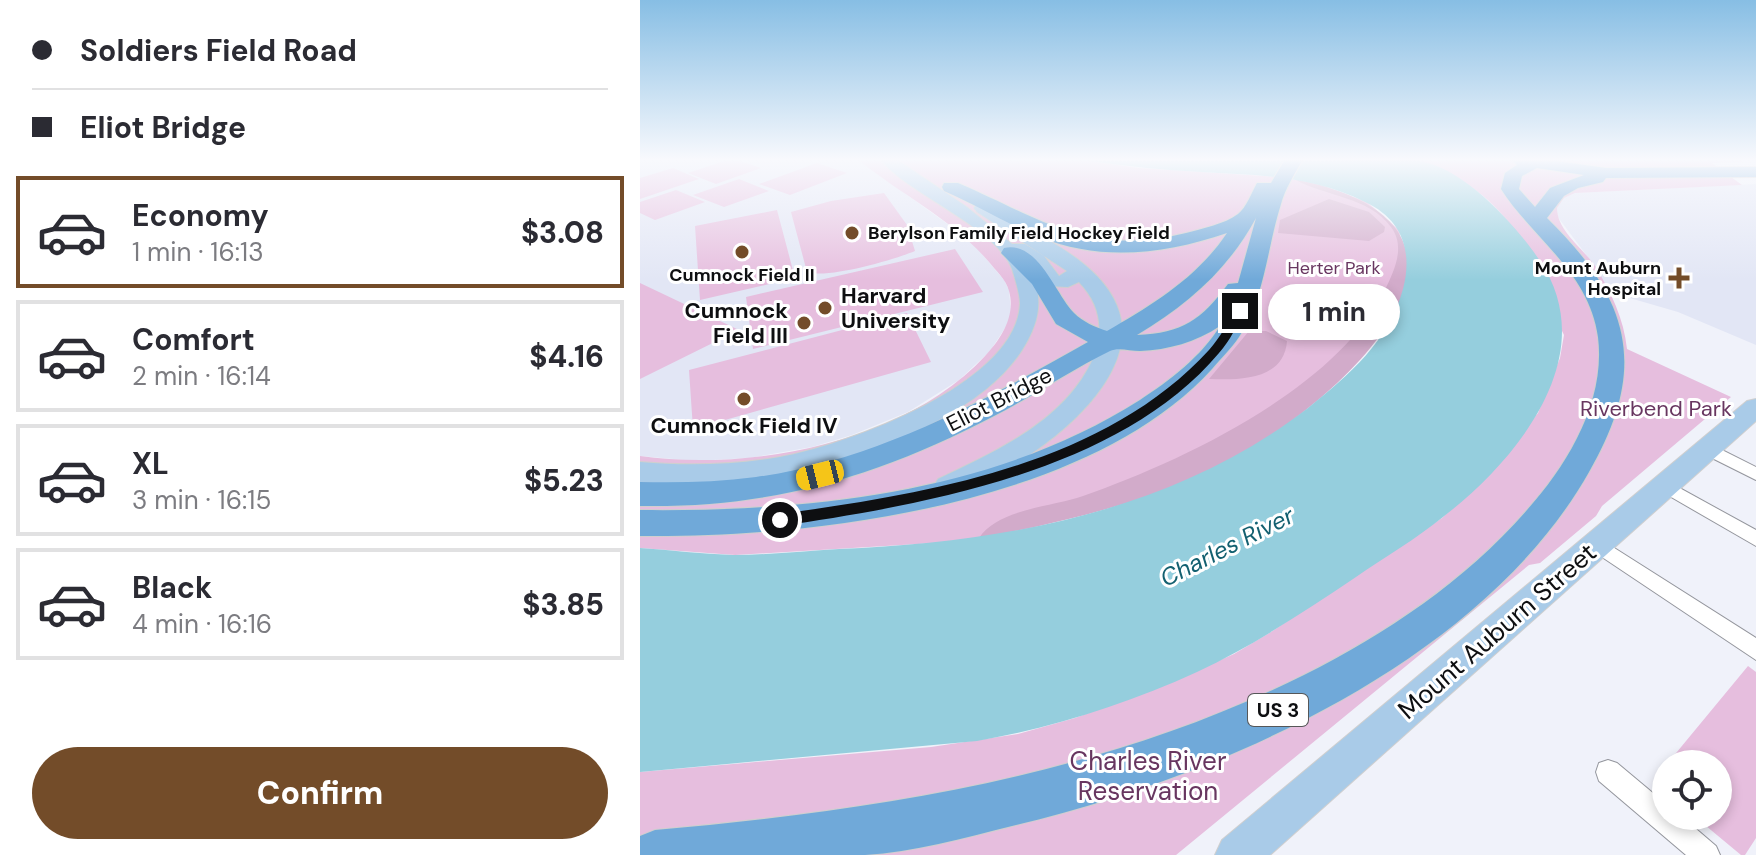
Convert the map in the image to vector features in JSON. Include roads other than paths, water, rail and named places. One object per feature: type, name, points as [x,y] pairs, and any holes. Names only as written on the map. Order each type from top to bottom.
[{"type":"highway","points":[[980,201],[1052,235],[1102,246],[1143,247],[1183,242],[1246,218]]},
{"type":"highway","name":"Eliot Bridge","points":[[640,494],[723,494],[781,485],[844,468],[896,449],[961,419],[1111,339],[1204,275],[1260,201]]},
{"type":"highway","name":"Eliot Bridge","points":[[640,523],[709,525],[780,520],[929,496],[996,478],[1057,455],[1109,430],[1166,396],[1199,368],[1226,336],[1240,311],[1254,265],[1267,201]]},
{"type":"highway","name":"US 3","points":[[655,855],[803,841],[901,827],[983,811],[1101,780],[1196,746],[1271,714],[1338,679],[1406,637],[1470,590],[1525,537],[1576,468],[1598,421],[1611,377],[1610,331],[1592,289],[1548,224],[1520,201]]},
{"type":"highway","points":[[1545,201],[1548,224]]},
{"type":"highway","points":[[1548,224],[1550,201]]},
{"type":"highway","points":[[1006,247],[1038,276],[1066,320],[1083,332],[1111,339],[1156,340],[1201,328],[1218,315],[1254,265]]},
{"type":"main road","points":[[943,201],[1006,247],[1032,256],[1054,282],[1068,281],[1078,271]]},
{"type":"main road","points":[[929,496],[1007,457],[1057,422],[1093,381],[1111,339],[1112,322],[1104,301],[1092,283],[972,201]]},
{"type":"main road","points":[[640,472],[709,475],[797,463],[880,438],[933,413],[967,391],[995,367],[1023,329],[1030,307],[1030,290],[1006,247]]},
{"type":"main road","name":"Mount Auburn Street","points":[[1237,855],[1756,408]]},
{"type":"street","points":[[1708,449],[1756,474]]},
{"type":"street","points":[[1665,486],[1756,539]]},
{"type":"street","points":[[1597,544],[1756,650]]},
{"type":"street","points":[[1608,772],[1707,855]]},
{"type":"water","name":"Charles River","points":[[1363,201],[1489,201],[1540,261],[1557,297],[1562,332],[1557,368],[1543,402],[1499,466],[1433,525],[1278,628],[1218,662],[1171,684],[1061,722],[977,741],[640,772],[640,548],[733,555],[773,554],[963,539],[1085,515],[1201,473],[1256,444],[1308,408],[1366,356],[1388,325],[1403,289],[1405,249],[1402,238],[1388,217]]},
{"type":"place","name":"Berylson Family Field Hockey Field","points":[[852,233]]},
{"type":"place","name":"Cumnock Field II","points":[[742,252]]},
{"type":"place","name":"Mount Auburn Hospital","points":[[1679,278]]},
{"type":"place","name":"Harvard University","points":[[825,308]]},
{"type":"place","name":"Cumnock Field III","points":[[804,323]]},
{"type":"place","name":"Cumnock Field IV","points":[[744,399]]},
{"type":"park label","name":"Herter Park","points":[[1334,268]]},
{"type":"park label","name":"Riverbend Park","points":[[1656,408]]},
{"type":"park label","name":"Charles River Reservation","points":[[1148,776]]}]
